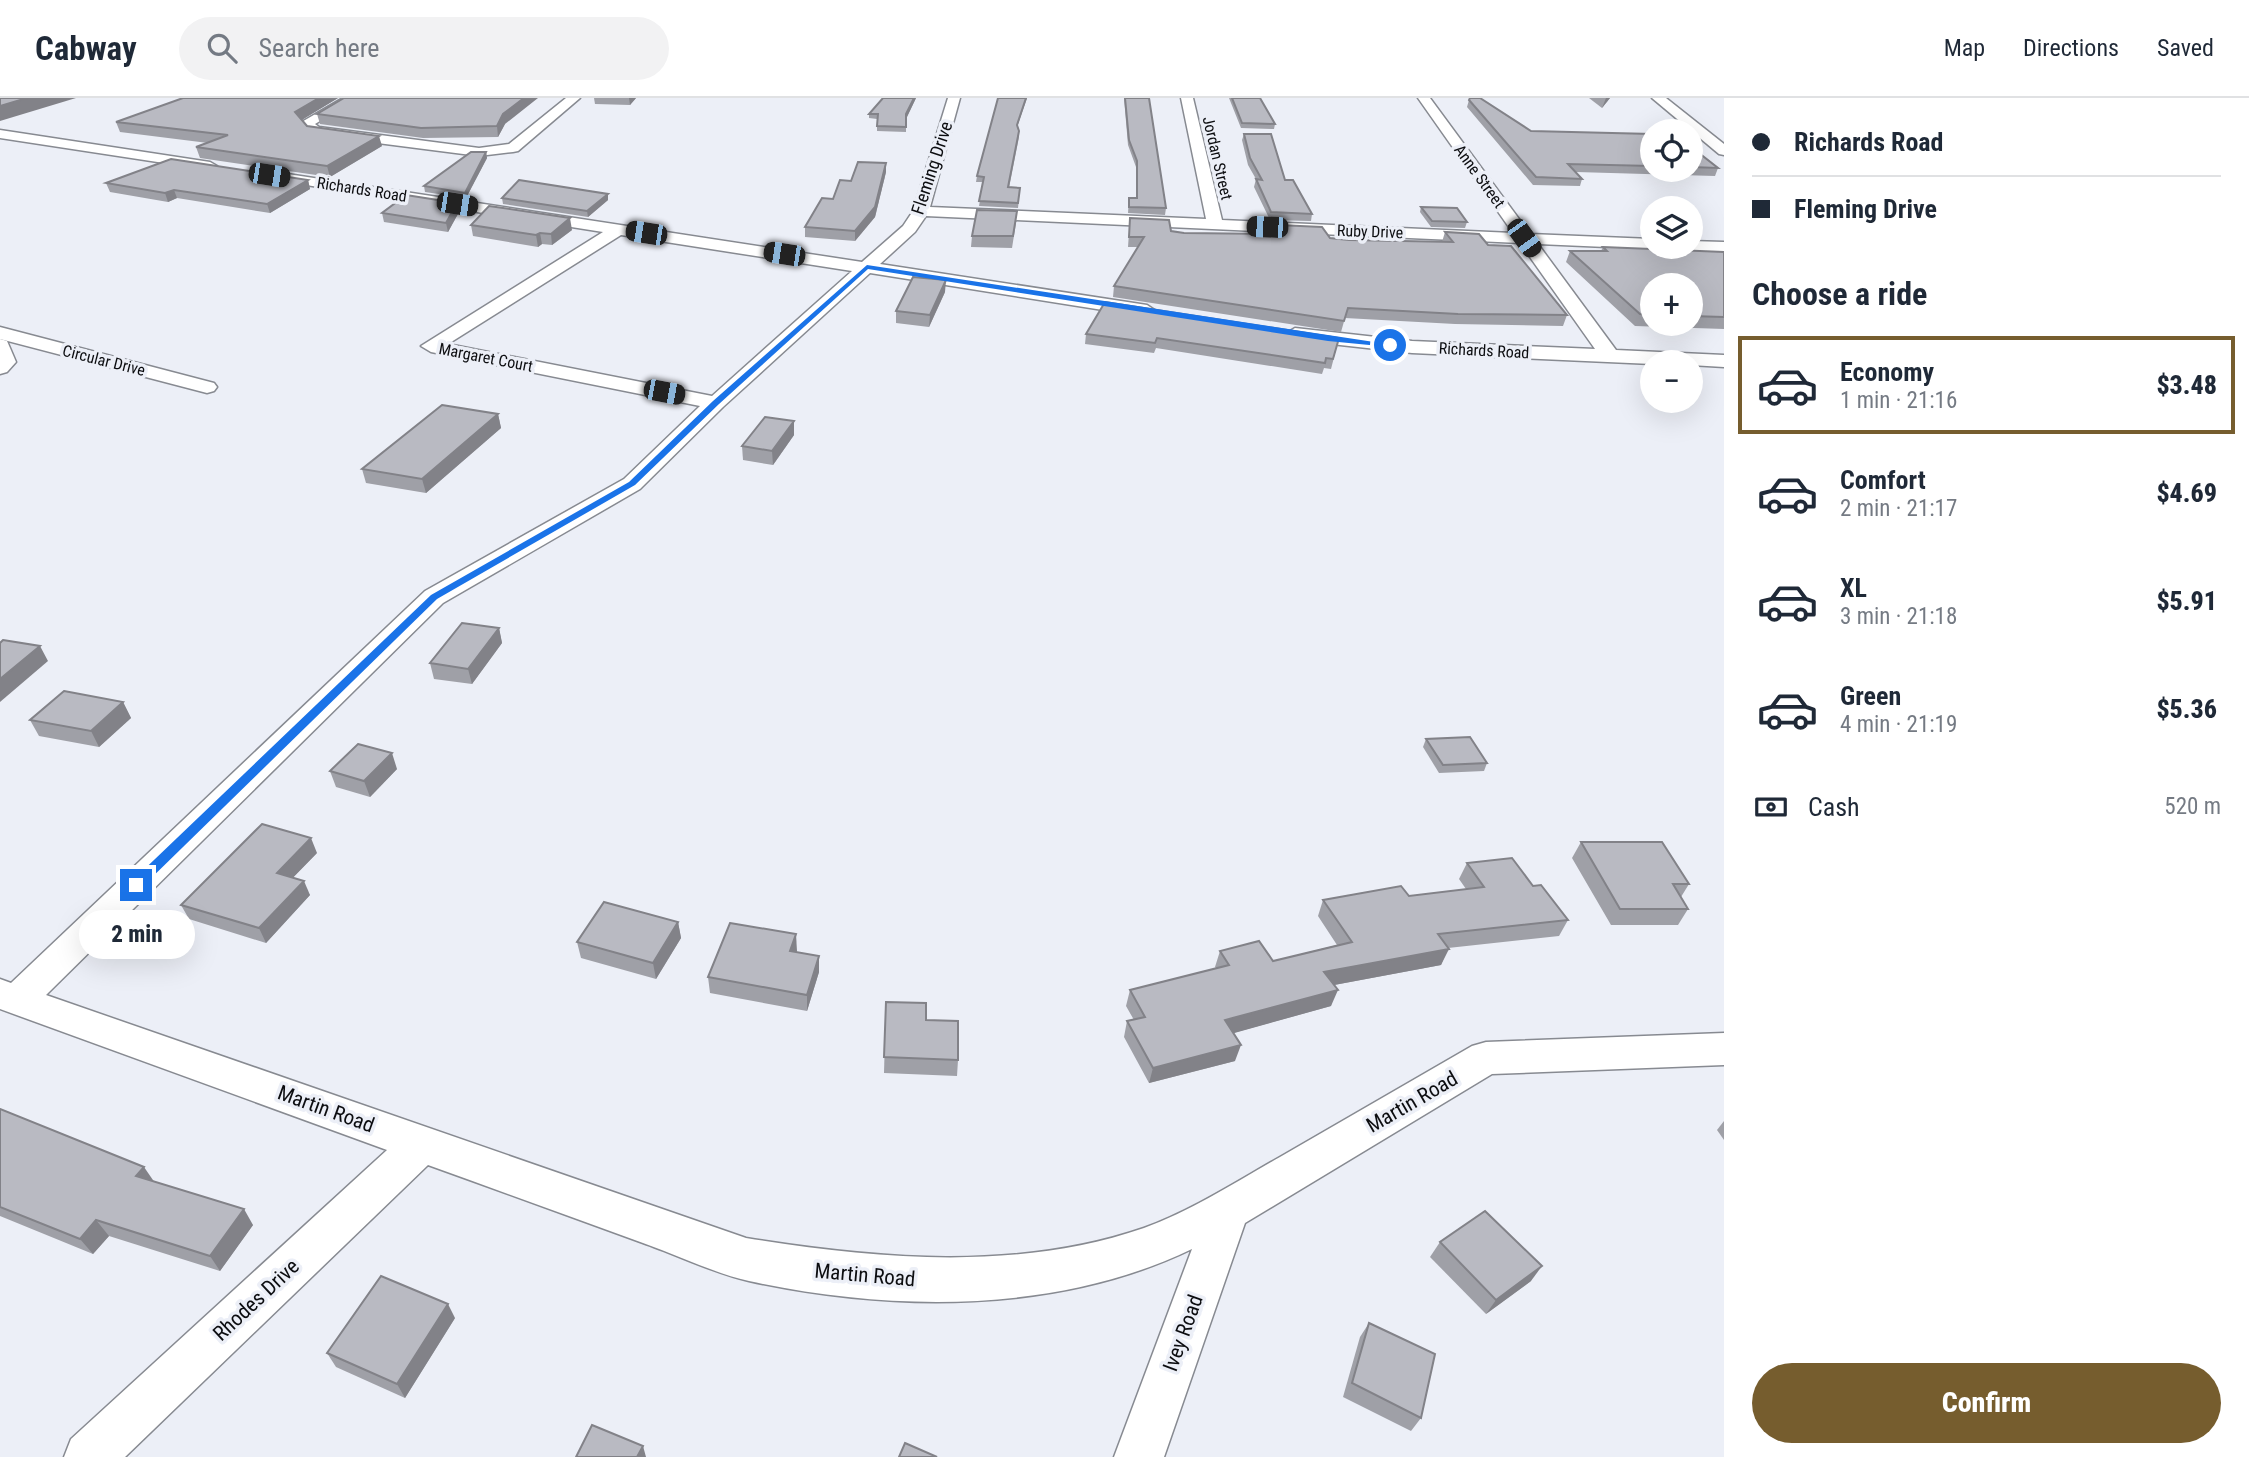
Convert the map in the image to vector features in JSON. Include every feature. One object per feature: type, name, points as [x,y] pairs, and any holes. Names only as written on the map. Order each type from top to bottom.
[{"type":"street","points":[[352,98],[307,123],[315,131],[479,152],[513,148],[573,98]]},
{"type":"street","name":"Fleming Drive","points":[[9,997],[434,597],[632,484],[716,403],[909,229],[921,211],[954,98]]},
{"type":"street","name":"Jordan Street","points":[[1187,98],[1215,225]]},
{"type":"street","name":"Anne Street","points":[[1424,98],[1609,355]]},
{"type":"street","points":[[1658,98],[1724,151]]},
{"type":"street","name":"Richards Road","points":[[0,134],[1167,314]]},
{"type":"street","name":"Ruby Drive","points":[[921,211],[1640,243]]},
{"type":"street","name":"Margaret Court","points":[[619,229],[431,346],[716,403]]},
{"type":"street","points":[[1703,246],[1724,247]]},
{"type":"street","name":"Richards Road","points":[[1277,331],[1368,344],[1724,361]]},
{"type":"street","name":"Circular Drive","points":[[0,333],[208,387]]},
{"type":"street","points":[[0,345],[6,362],[0,368]]},
{"type":"street","name":"Martin Road","points":[[9,997],[746,1259],[822,1272],[918,1281],[1015,1275],[1081,1266],[1150,1247],[1228,1210],[1486,1058],[1724,1049]]},
{"type":"street","name":"Rhodes Drive","points":[[89,1457],[422,1144]]},
{"type":"street","name":"Ivey Road","points":[[1139,1457],[1228,1210]]},
{"type":"building","points":[[0,98],[27,98],[0,106]]},
{"type":"building","points":[[183,98],[319,98],[295,112],[307,126],[379,136],[327,166],[196,147],[228,135],[116,122]]},
{"type":"building","points":[[344,98],[524,98],[503,114],[497,126],[421,128],[317,114]]},
{"type":"building","points":[[883,98],[914,98],[906,114],[906,127],[877,126],[878,114],[869,114]]},
{"type":"building","points":[[998,98],[1026,98],[1017,125],[1019,131],[1008,187],[1020,188],[1018,203],[979,201],[984,177],[977,176]]},
{"type":"building","points":[[1125,98],[1149,98],[1166,208],[1129,207],[1129,198],[1137,198],[1137,161],[1129,140]]},
{"type":"building","points":[[1232,98],[1260,98],[1275,124],[1242,123]]},
{"type":"building","points":[[1480,98],[1531,131],[1640,134],[1640,166],[1568,164],[1582,179],[1536,177],[1469,100]]},
{"type":"building","points":[[1244,134],[1271,134],[1285,180],[1293,180],[1312,214],[1271,212],[1256,179],[1262,180],[1250,158]]},
{"type":"building","points":[[471,152],[486,152],[465,193],[424,186]]},
{"type":"building","points":[[1703,156],[1718,168],[1703,167]]},
{"type":"building","points":[[171,159],[308,180],[267,204],[174,190],[165,193],[106,183]]},
{"type":"building","points":[[858,162],[886,163],[875,207],[855,231],[805,227],[822,198],[833,199],[840,180],[851,181]]},
{"type":"building","points":[[519,180],[608,194],[587,211],[502,198]]},
{"type":"building","points":[[406,195],[457,203],[446,223],[382,213]]},
{"type":"building","points":[[489,206],[570,218],[551,234],[536,235],[471,225]]},
{"type":"building","points":[[1421,207],[1457,208],[1467,222],[1432,221]]},
{"type":"building","points":[[977,210],[1017,211],[1013,236],[972,236]]},
{"type":"building","points":[[1130,218],[1169,220],[1171,231],[1184,233],[1283,234],[1279,225],[1322,227],[1330,238],[1349,240],[1453,242],[1445,232],[1479,234],[1488,245],[1511,246],[1567,315],[1458,314],[1348,308],[1344,321],[1114,286],[1144,237],[1129,237]]},
{"type":"building","points":[[1603,247],[1640,249],[1640,259],[1703,259],[1703,251],[1724,252],[1724,317],[1703,316],[1703,273],[1640,273],[1640,314],[1570,251],[1607,251]]},
{"type":"building","points":[[913,277],[946,280],[930,315],[896,311]]},
{"type":"building","points":[[1105,302],[1339,338],[1333,359],[1326,358],[1325,363],[1157,338],[1155,343],[1086,334]]},
{"type":"building","points":[[442,405],[498,414],[422,479],[362,469]]},
{"type":"building","points":[[765,417],[794,421],[772,451],[742,446]]},
{"type":"building","points":[[462,623],[499,628],[468,669],[430,663]]},
{"type":"building","points":[[3,640],[40,646],[0,679],[0,643]]},
{"type":"building","points":[[64,691],[123,702],[91,731],[30,720]]},
{"type":"building","points":[[1470,737],[1487,763],[1443,765],[1426,739]]},
{"type":"building","points":[[358,744],[392,753],[364,781],[330,771]]},
{"type":"building","points":[[262,824],[311,838],[277,873],[304,881],[259,928],[181,905]]},
{"type":"building","points":[[1581,842],[1662,842],[1689,884],[1673,884],[1688,909],[1620,909]]},
{"type":"building","points":[[1512,858],[1533,886],[1541,885],[1568,920],[1438,934],[1449,949],[1324,972],[1338,990],[1225,1020],[1241,1045],[1153,1068],[1127,1021],[1145,1017],[1130,990],[1229,965],[1220,951],[1259,941],[1273,961],[1352,942],[1323,900],[1401,886],[1409,896],[1484,887],[1467,863]]},
{"type":"building","points":[[604,902],[678,922],[653,963],[577,942]]},
{"type":"building","points":[[730,923],[796,934],[790,951],[819,956],[807,995],[708,977]]},
{"type":"building","points":[[886,1002],[926,1003],[926,1020],[958,1021],[958,1060],[884,1057]]},
{"type":"building","points":[[0,1109],[144,1167],[136,1176],[244,1209],[210,1256],[96,1220],[80,1239],[0,1207]]},
{"type":"building","points":[[1485,1211],[1542,1266],[1496,1300],[1440,1242]]},
{"type":"building","points":[[381,1276],[448,1304],[397,1384],[327,1353]]},
{"type":"building","points":[[1369,1323],[1435,1354],[1421,1418],[1352,1383]]},
{"type":"building","points":[[592,1425],[643,1446],[637,1457],[576,1457]]},
{"type":"building","points":[[905,1443],[937,1457],[899,1457]]},
{"type":"route","points":[[136,885],[434,597],[632,484],[716,403],[867,267],[1328,339],[1390,345]]}]
